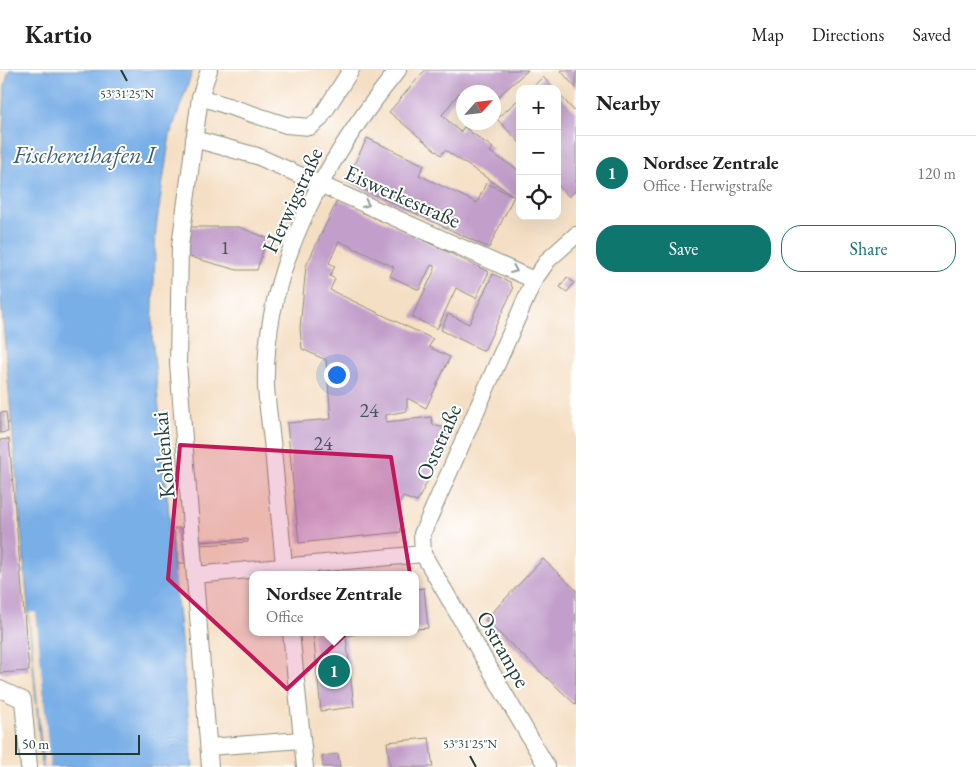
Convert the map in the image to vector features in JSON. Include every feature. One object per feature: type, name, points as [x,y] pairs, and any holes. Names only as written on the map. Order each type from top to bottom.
[{"type":"street","name":"Kohlenkai","points":[[209,70],[200,97],[180,246],[178,363],[210,767]]},
{"type":"street","points":[[200,97],[286,125],[310,126],[319,120],[351,70]]},
{"type":"street","name":"Herwigstraße","points":[[285,571],[266,385],[271,315],[291,246],[321,184],[352,132],[398,70]]},
{"type":"street","name":"Eiswerkestraße","points":[[194,139],[257,156],[534,280]]},
{"type":"street","name":"Oststraße","points":[[423,554],[422,534],[534,280],[548,260],[576,235]]},
{"type":"street","points":[[285,571],[423,554]]},
{"type":"street","name":"Ostrampe","points":[[423,554],[547,767]]},
{"type":"street","points":[[195,575],[249,573]]},
{"type":"street","points":[[291,636],[305,767]]},
{"type":"street","points":[[0,690],[23,700],[29,767]]},
{"type":"street","points":[[209,747],[302,740]]},
{"type":"highlighted area","points":[[180,445],[391,457],[410,574],[287,689],[168,579]]},
{"type":"water","name":"Fischereihafen I","points":[[9,70],[193,70],[170,135],[156,228],[152,335],[193,767],[42,767],[0,289],[0,196],[5,86]]},
{"type":"pier","points":[[36,612],[50,767],[44,767],[29,613]]},
{"type":"building","points":[[425,70],[528,70],[501,94],[501,85],[456,85],[456,97],[442,115],[456,130],[460,132],[462,130],[468,130],[493,148],[490,152],[516,168],[516,197],[445,150],[441,155],[389,112]]},
{"type":"building","points":[[560,70],[576,70],[576,88]]},
{"type":"building","points":[[543,77],[550,85],[534,85]]},
{"type":"building","points":[[561,96],[576,113],[576,190],[569,197],[561,188]]},
{"type":"building","points":[[516,102],[516,139],[501,123],[501,115]]},
{"type":"building","points":[[367,138],[424,165],[419,175],[477,203],[486,183],[514,196],[489,248],[346,181]]},
{"type":"building","points":[[338,199],[489,272],[476,298],[456,288],[437,329],[412,317],[436,267],[431,265],[419,290],[390,276],[394,267],[339,241],[329,263],[335,266],[330,276],[335,279],[330,290],[433,339],[429,347],[450,357],[426,408],[407,398],[407,411],[386,415],[386,422],[431,417],[433,425],[453,430],[417,502],[403,497],[399,504],[401,532],[299,543],[287,423],[331,419],[326,360],[302,349],[300,328],[306,266]]},
{"type":"building","points":[[186,227],[239,227],[267,238],[257,270],[237,270],[187,256]]},
{"type":"building","points":[[493,274],[510,282],[513,289],[484,351],[441,330],[448,314],[469,324]]},
{"type":"building","points":[[567,277],[574,283],[567,292],[560,287]]},
{"type":"building","points":[[6,412],[8,432],[0,433],[0,413]]},
{"type":"building","points":[[9,439],[29,671],[0,673],[0,440]]},
{"type":"building","points":[[174,528],[182,528],[184,543],[248,539],[248,542],[184,546],[186,563],[178,563]]},
{"type":"building","points":[[543,559],[576,590],[576,705],[485,620]]},
{"type":"building","points":[[424,588],[428,628],[419,629],[419,589]]},
{"type":"building","points":[[313,636],[346,636],[354,707],[321,711]]},
{"type":"building","points":[[429,738],[433,767],[390,767],[387,742]]},
{"type":"building","points":[[338,754],[340,767],[323,767],[322,756]]},
{"type":"place","name":"Nordsee Zentrale","points":[[334,671]]}]
